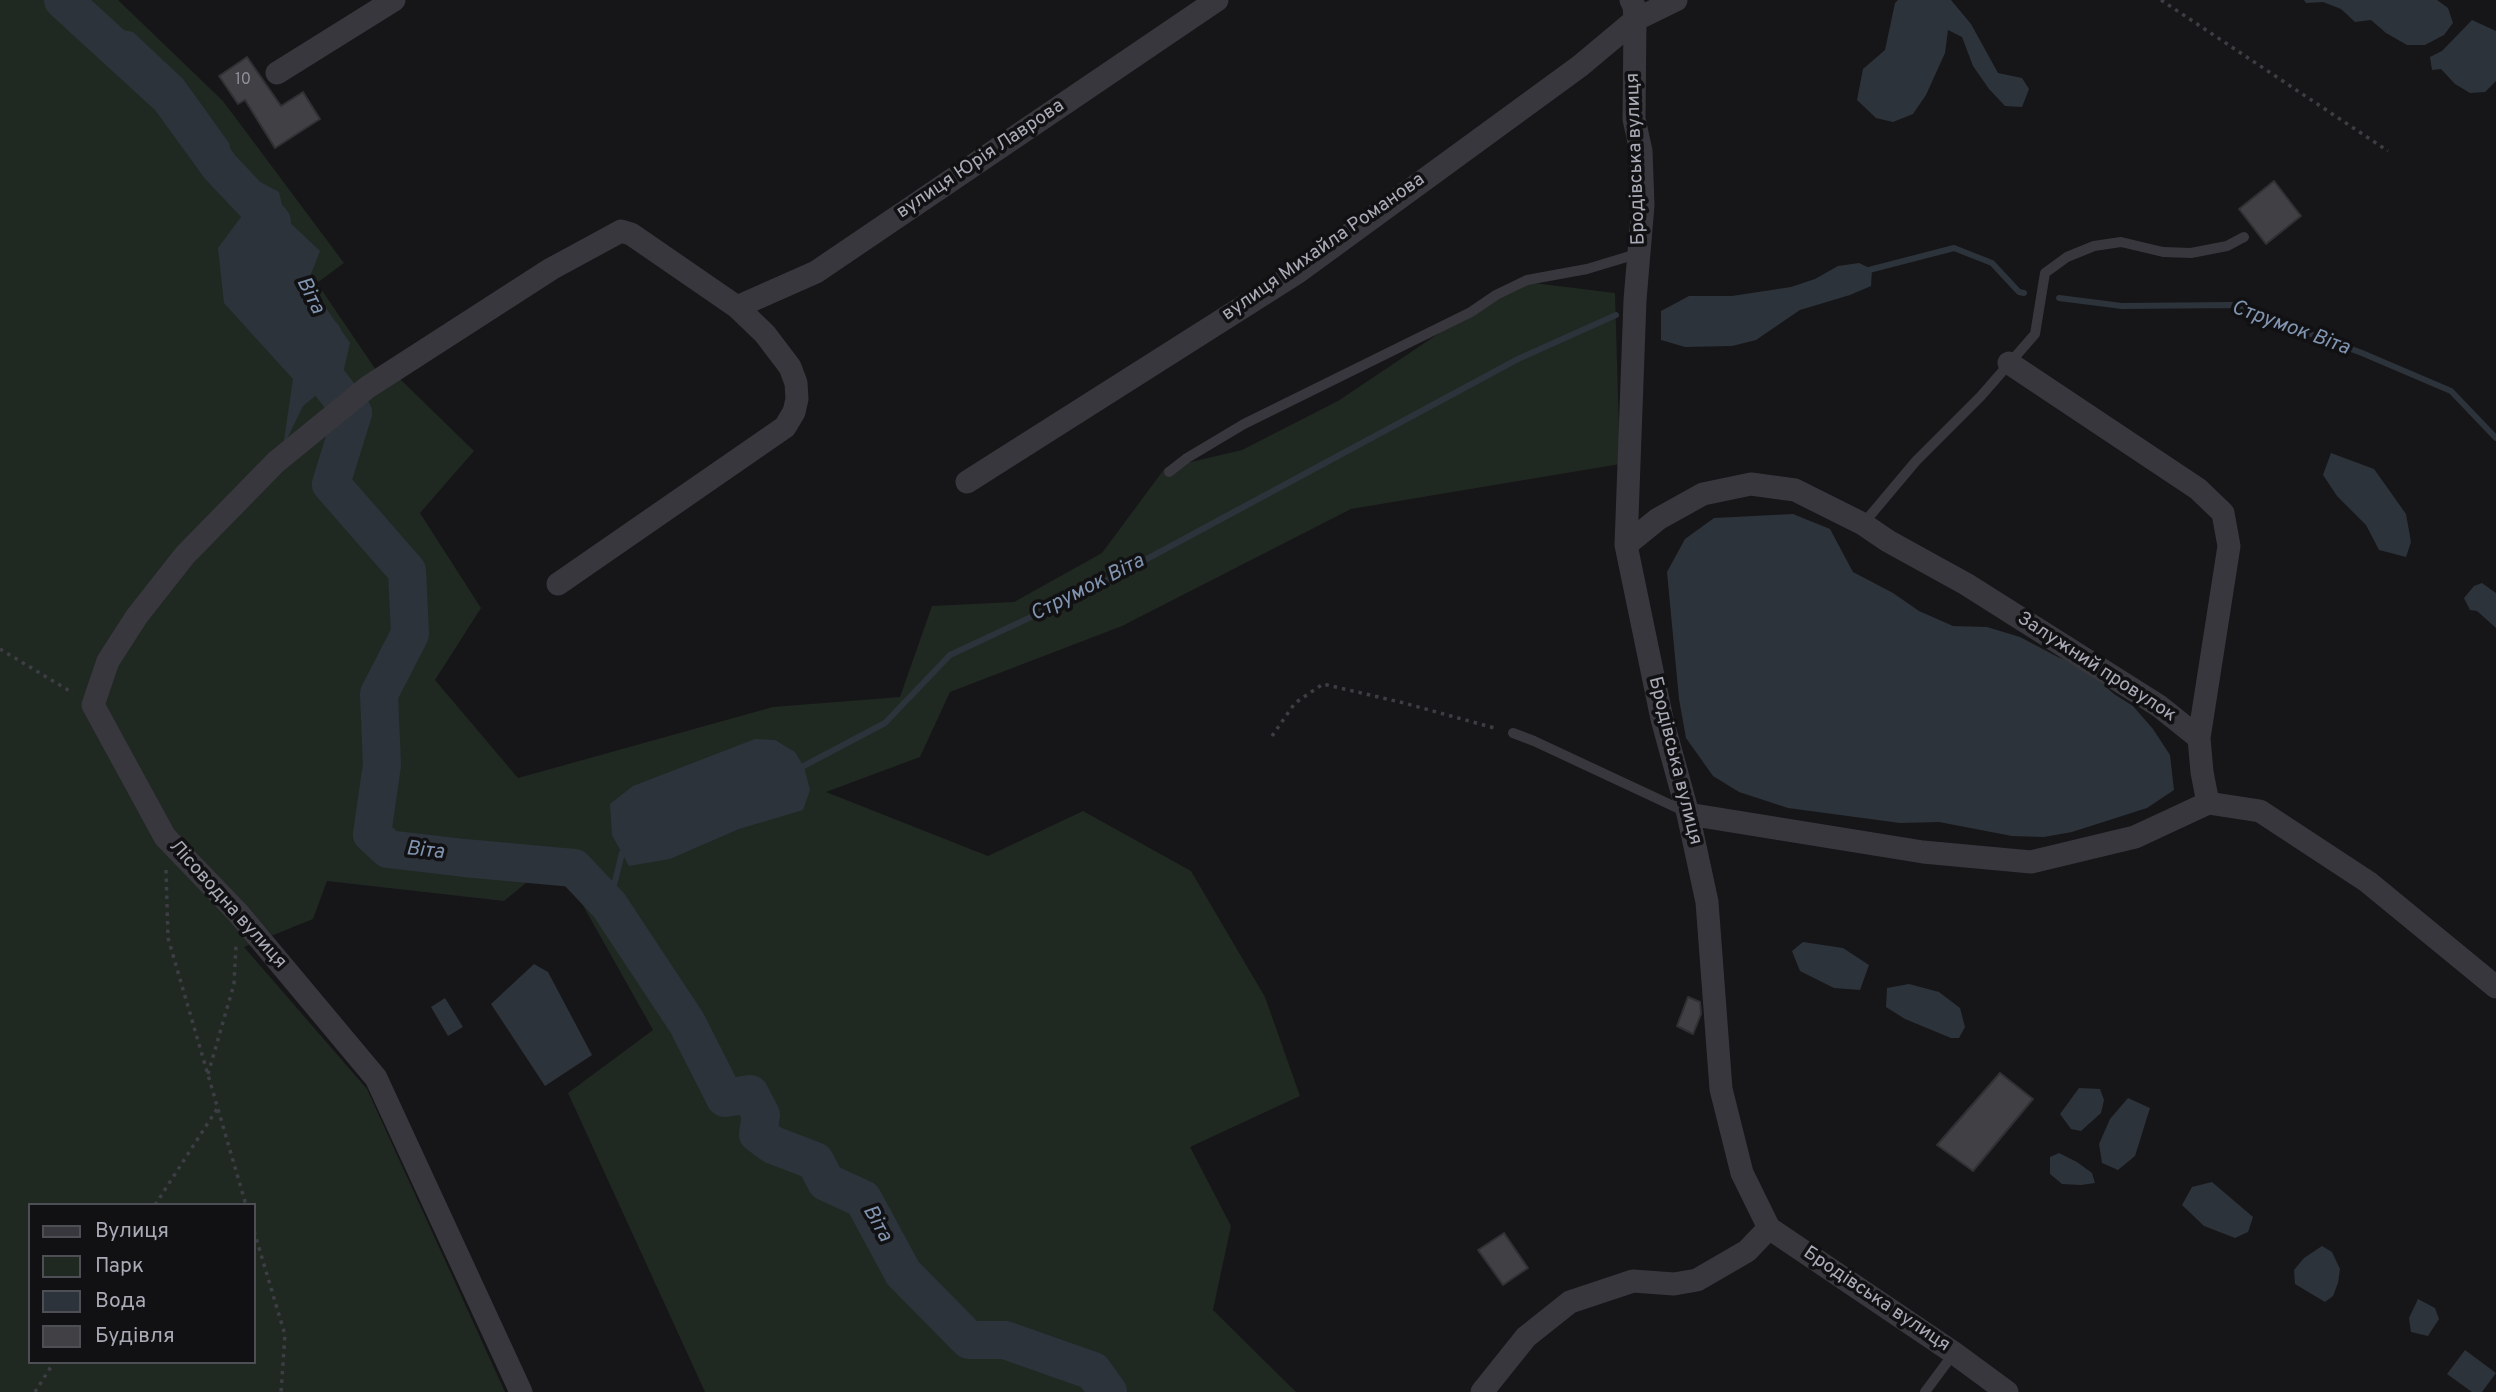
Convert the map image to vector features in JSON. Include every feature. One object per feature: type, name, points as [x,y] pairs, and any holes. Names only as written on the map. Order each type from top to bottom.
[{"type":"street","points":[[277,74],[394,0]]},
{"type":"street","name":"вулиця Юрія Лаврова","points":[[737,307],[816,272],[1217,0]]},
{"type":"street","name":"вулиця Михайла Романова","points":[[967,482],[1298,272],[1580,66],[1633,10],[1675,0]]},
{"type":"street","name":"Бродівська вулиця","points":[[1633,10],[1634,119],[1641,151],[1643,205],[1635,300],[1626,545],[1662,719],[1688,814],[1707,902],[1721,1089],[1742,1173],[1769,1228],[2007,1392]]},
{"type":"street","points":[[93,705],[108,661],[137,616],[185,555],[276,462],[368,387],[551,269],[621,231],[631,234],[737,307],[765,334],[790,367],[796,383],[797,399],[794,412],[785,427],[558,584]]},
{"type":"street","points":[[2009,363],[2198,489],[2223,513],[2229,546],[2199,738],[2208,803]]},
{"type":"street","name":"Залужний провулок","points":[[1626,545],[1658,519],[1703,494],[1751,484],[1795,490],[1863,524],[1888,541],[1966,584],[2159,706],[2199,738]]},
{"type":"street","name":"Лісоводна вулиця","points":[[93,705],[164,836],[238,913],[376,1078],[521,1392]]},
{"type":"street","points":[[1688,814],[1923,852],[2031,862],[2135,837],[2208,803],[2260,811],[2368,882],[2496,987]]},
{"type":"street","points":[[1482,1392],[1526,1337],[1570,1302],[1633,1281],[1674,1284],[1697,1280],[1747,1251],[1769,1228]]},
{"type":"lane","points":[[1863,524],[1916,461],[2035,334],[2045,273],[2067,257],[2094,246],[2121,242],[2163,252],[2191,253],[2227,246],[2244,237]]},
{"type":"lane","points":[[1169,472],[1244,424],[1471,312],[1496,295],[1527,280],[1587,269],[1640,253]]},
{"type":"lane","points":[[1513,733],[1688,814]]},
{"type":"lane","points":[[1925,1392],[1954,1353]]},
{"type":"path","points":[[2161,0],[2388,151]]},
{"type":"path","points":[[0,649],[93,705]]},
{"type":"path","points":[[1272,736],[1295,703],[1323,684],[1513,733]]},
{"type":"path","points":[[164,836],[168,938],[245,1203]]},
{"type":"path","points":[[207,1076],[234,984],[238,913]]},
{"type":"path","points":[[156,1203],[217,1109]]},
{"type":"path","points":[[256,1238],[285,1335],[281,1392]]},
{"type":"path","points":[[35,1392],[53,1364]]},
{"type":"green space","points":[[0,0],[118,0],[223,101],[344,263],[317,283],[376,370],[283,466],[399,378],[474,451],[420,513],[481,608],[435,680],[518,778],[773,707],[900,697],[932,606],[1014,602],[1102,553],[1165,468],[1242,450],[1338,401],[1517,281],[1615,293],[1620,464],[1351,509],[1122,626],[950,692],[920,757],[826,792],[988,856],[1083,811],[1191,871],[1265,997],[1300,1096],[1190,1147],[1231,1226],[1213,1310],[1296,1392],[705,1392],[568,1093],[653,1030],[567,877],[542,870],[504,901],[327,881],[313,919],[244,947],[367,1089],[505,1392],[0,1392]]},
{"type":"water","points":[[1898,0],[1951,0],[1971,24],[1998,73],[2022,78],[2029,89],[2022,107],[2005,106],[1973,66],[1962,37],[1948,30],[1945,53],[1926,95],[1913,114],[1893,122],[1876,118],[1857,100],[1863,69],[1885,50],[1895,3]]},
{"type":"water","points":[[2304,0],[2437,0],[2448,8],[2453,23],[2444,35],[2425,45],[2407,45],[2386,33],[2371,20],[2355,22],[2341,9],[2323,2],[2306,3]]},
{"type":"water","points":[[2472,20],[2496,31],[2496,81],[2485,92],[2470,93],[2455,84],[2441,69],[2432,70],[2430,57],[2442,51]]},
{"type":"water","points":[[113,28],[133,32],[183,79],[229,143],[234,168],[279,192],[285,218],[320,251],[311,274],[313,289],[350,343],[343,373],[303,406],[283,447],[293,379],[224,303],[218,248],[250,205],[161,75],[124,78],[113,62]]},
{"type":"water","points":[[1859,263],[1872,269],[1871,286],[1800,310],[1756,340],[1732,346],[1685,347],[1661,340],[1661,311],[1689,296],[1732,296],[1791,287],[1815,279],[1838,266]]},
{"type":"water","points":[[2331,453],[2374,469],[2406,514],[2411,542],[2406,557],[2379,550],[2366,525],[2337,496],[2323,475]]},
{"type":"water","points":[[1793,514],[1830,529],[1853,572],[1893,593],[1919,611],[1953,626],[1987,627],[2020,637],[2085,668],[2114,694],[2133,706],[2153,729],[2170,755],[2174,790],[2147,808],[2072,832],[2044,837],[2012,836],[1939,822],[1900,823],[1788,808],[1739,792],[1713,776],[1686,738],[1679,699],[1667,572],[1685,539],[1714,518]]},
{"type":"water","points":[[2482,583],[2496,593],[2496,628],[2477,611],[2470,610],[2464,598],[2474,586]]},
{"type":"water","points":[[755,739],[775,740],[795,752],[804,767],[810,790],[803,810],[739,829],[670,859],[629,866],[612,835],[610,804],[633,786]]},
{"type":"water","points":[[1803,942],[1843,948],[1869,965],[1860,990],[1834,988],[1800,971],[1792,951]]},
{"type":"water","points":[[534,964],[548,972],[592,1055],[545,1086],[491,1004]]},
{"type":"water","points":[[1909,984],[1939,992],[1960,1008],[1965,1027],[1959,1038],[1951,1038],[1905,1019],[1886,1007],[1887,988]]},
{"type":"water","points":[[445,998],[463,1027],[448,1036],[431,1007]]},
{"type":"water","points":[[2079,1088],[2100,1089],[2104,1100],[2101,1113],[2081,1131],[2071,1129],[2060,1114]]},
{"type":"water","points":[[2128,1098],[2150,1108],[2135,1156],[2118,1170],[2102,1163],[2099,1144],[2110,1119]]},
{"type":"water","points":[[2059,1153],[2092,1173],[2095,1183],[2062,1184],[2050,1174],[2050,1157]]},
{"type":"water","points":[[2212,1182],[2253,1217],[2248,1232],[2235,1238],[2204,1226],[2182,1205],[2192,1187]]},
{"type":"water","points":[[2322,1246],[2332,1252],[2340,1269],[2333,1296],[2325,1302],[2295,1284],[2294,1270],[2304,1258]]},
{"type":"water","points":[[2418,1299],[2435,1308],[2439,1319],[2428,1336],[2411,1332],[2409,1318]]},
{"type":"water","points":[[2465,1350],[2496,1373],[2482,1392],[2472,1392],[2447,1374]]},
{"type":"building","points":[[247,57],[281,106],[303,92],[320,119],[275,148],[245,100],[238,104],[219,76]]},
{"type":"building","points":[[2274,181],[2301,216],[2266,244],[2239,209]]},
{"type":"building","points":[[1688,997],[1700,1002],[1701,1014],[1693,1034],[1677,1026]]},
{"type":"building","points":[[2000,1073],[2033,1099],[1973,1171],[1937,1145]]},
{"type":"building","points":[[1504,1233],[1528,1268],[1503,1285],[1478,1250]]},
{"type":"waterway","name":"Віта","points":[[63,0],[170,98],[220,167],[272,222]]},
{"type":"waterway","name":"Струмок Віта","points":[[1865,271],[1954,248],[1992,263],[2019,292],[2024,293]]},
{"type":"waterway","name":"Струмок Віта","points":[[2059,298],[2122,306],[2232,305],[2362,353],[2451,391],[2496,438]]},
{"type":"waterway","name":"Струмок Віта","points":[[796,770],[885,723],[950,655],[1093,588],[1518,359],[1616,315]]},
{"type":"waterway","name":"Віта","points":[[323,336],[322,373],[353,413],[331,484],[407,571],[410,634],[379,694],[382,765],[372,834],[388,849],[574,868],[609,905],[687,1023],[725,1098],[750,1094],[761,1115],[758,1134],[773,1145],[815,1161],[826,1182],[863,1199],[903,1273],[969,1340],[1005,1340],[1093,1371],[1108,1392]]},
{"type":"waterway","name":"Струмок Віта","points":[[609,905],[622,853],[628,850]]}]
